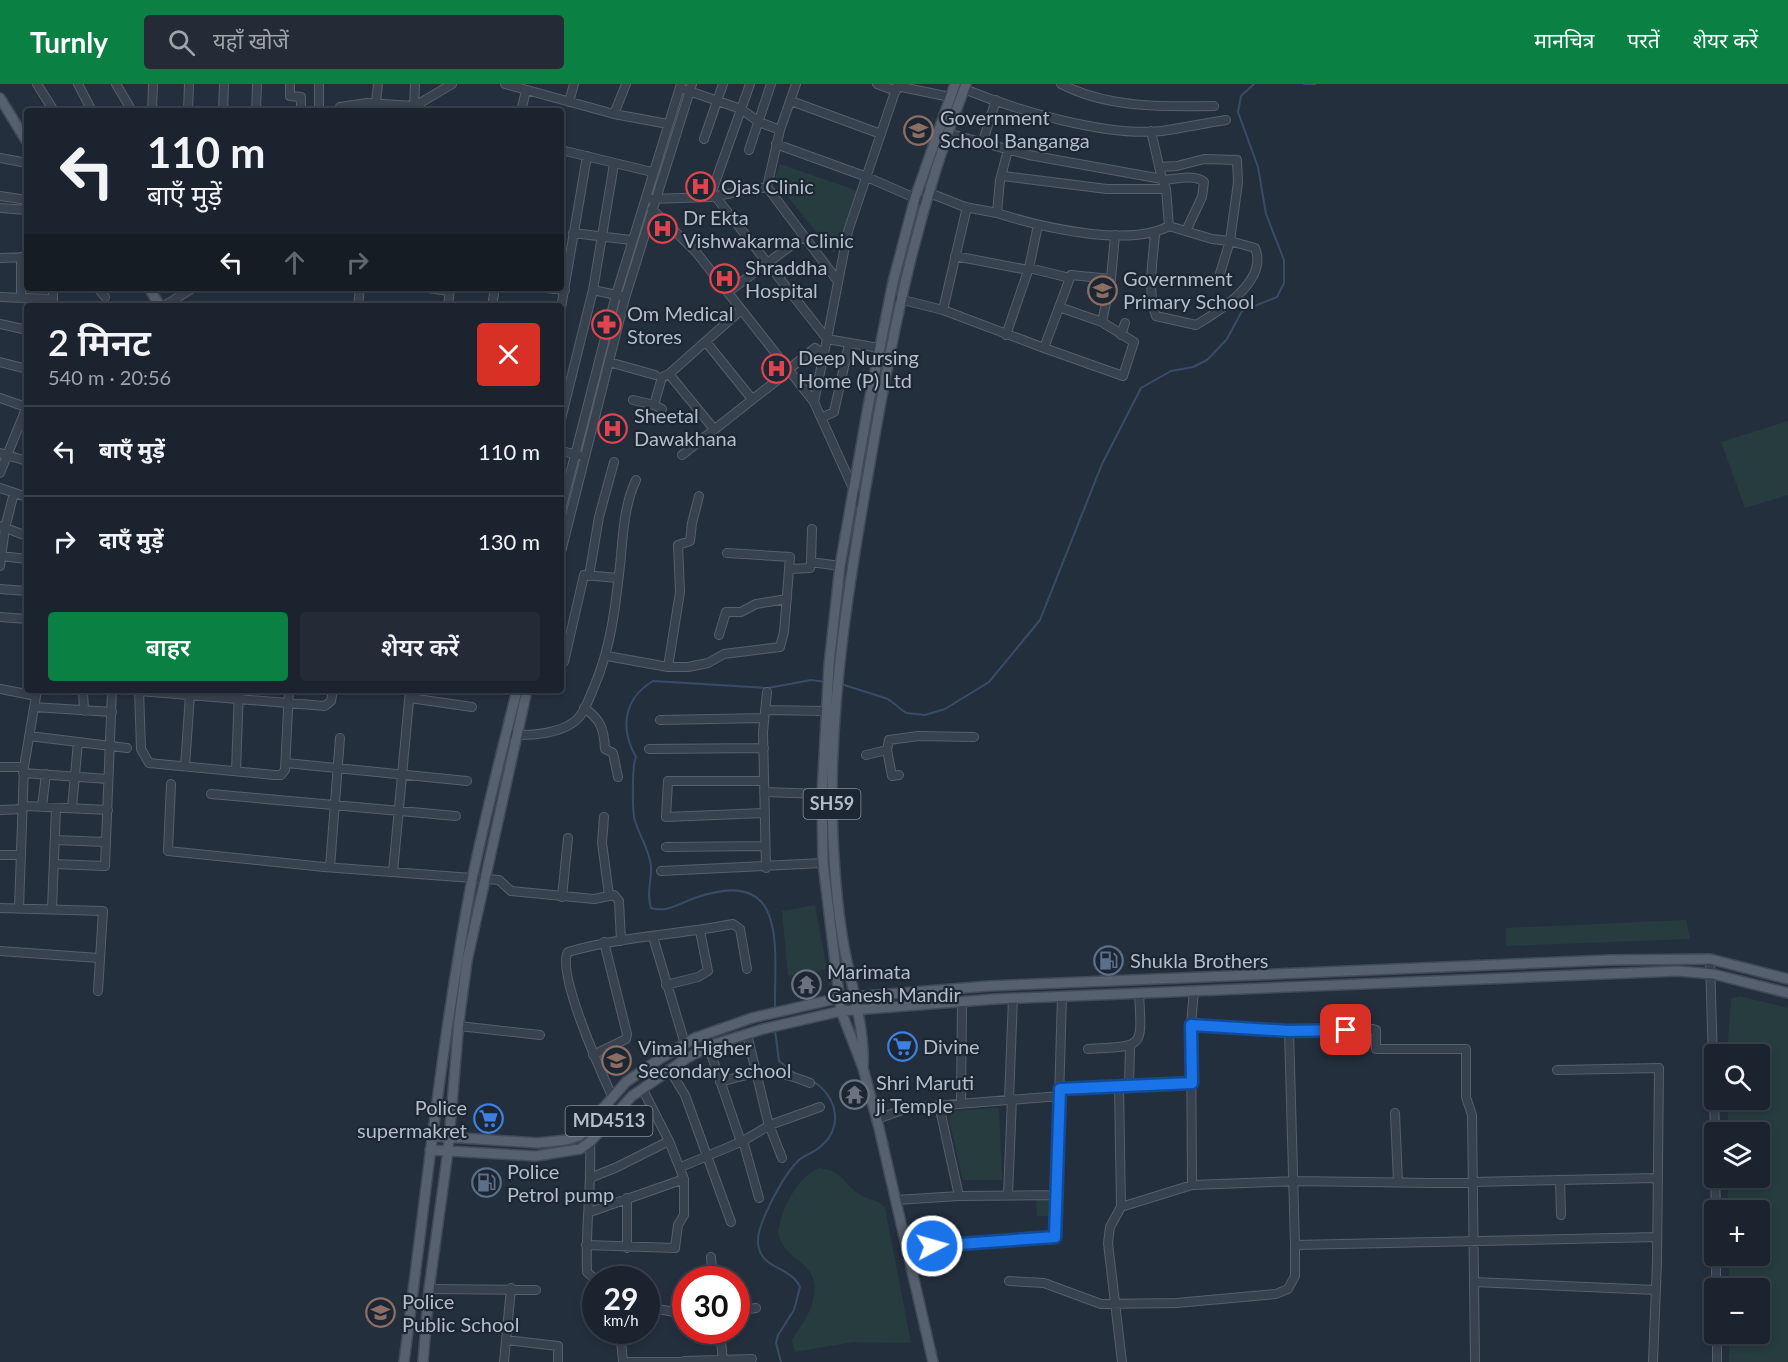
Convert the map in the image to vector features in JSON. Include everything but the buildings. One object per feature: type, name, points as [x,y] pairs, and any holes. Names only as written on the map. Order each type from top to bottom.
[{"type":"main road","name":"SH59","points":[[841,1011],[823,863],[822,794],[829,664],[840,566],[879,348],[950,97],[961,86]]},
{"type":"main road","name":"SH59","points":[[855,1009],[843,939],[833,833],[841,661],[862,508],[899,299],[922,198],[947,133],[961,86]]},
{"type":"main road","points":[[0,98],[3,107],[24,138]]},
{"type":"main road","points":[[423,1362],[429,1289],[450,1139],[467,961],[485,878],[517,693]]},
{"type":"main road","points":[[404,1362],[431,1136],[473,877],[511,735],[526,693]]},
{"type":"main road","points":[[839,998],[989,986],[1478,965],[1710,959],[1788,980]]},
{"type":"main road","points":[[933,1362],[877,1119],[863,1068],[841,1011],[962,1000],[1194,990],[1285,989],[1648,972],[1713,974],[1788,993]]},
{"type":"main road","name":"MD4513","points":[[431,1136],[538,1143],[579,1136],[612,1096],[652,1064],[685,1044],[770,1014],[839,998]]},
{"type":"main road","points":[[855,1009],[864,1044],[863,1068]]},
{"type":"main road","name":"MD4513","points":[[430,1150],[536,1156],[567,1153],[590,1142],[642,1088],[669,1069],[708,1048],[772,1026],[841,1011]]},
{"type":"street","points":[[37,84],[52,108]]},
{"type":"street","points":[[78,84],[90,108]]},
{"type":"street","points":[[116,84],[130,108]]},
{"type":"street","points":[[152,108],[153,84]]},
{"type":"street","points":[[188,108],[189,84]]},
{"type":"street","points":[[223,108],[224,84]]},
{"type":"street","points":[[256,108],[257,84]]},
{"type":"street","points":[[290,84],[290,96],[301,97],[301,108]]},
{"type":"street","points":[[319,84],[319,108]]},
{"type":"street","points":[[376,103],[378,84]]},
{"type":"street","points":[[410,108],[416,84]]},
{"type":"street","points":[[412,108],[452,84]]},
{"type":"street","points":[[505,84],[614,114],[668,124]]},
{"type":"street","points":[[569,102],[574,84]]},
{"type":"street","points":[[614,114],[626,84]]},
{"type":"street","points":[[704,139],[723,84]]},
{"type":"street","points":[[712,197],[750,84]]},
{"type":"street","points":[[749,150],[771,84]]},
{"type":"street","points":[[796,84],[780,129],[767,187],[837,280]]},
{"type":"street","points":[[876,84],[919,87],[950,97]]},
{"type":"street","points":[[1061,84],[1086,94],[1142,105],[1214,106]]},
{"type":"street","points":[[961,86],[996,100],[1074,123],[1151,131],[1226,120]]},
{"type":"street","points":[[564,497],[631,240],[680,87],[691,87],[718,101],[741,109],[759,122],[780,129]]},
{"type":"street","points":[[564,540],[625,298],[691,87]]},
{"type":"street","points":[[814,402],[848,231],[897,87]]},
{"type":"street","points":[[521,108],[523,88]]},
{"type":"street","points":[[982,144],[996,100]]},
{"type":"street","points":[[790,101],[881,134]]},
{"type":"street","points":[[341,106],[376,103],[404,108]]},
{"type":"street","points":[[1151,131],[1164,183],[1169,226]]},
{"type":"street","points":[[947,133],[1008,150],[1164,183]]},
{"type":"street","points":[[776,144],[922,198],[997,213],[1038,225],[1115,235],[1155,234],[1169,226],[1255,248],[1255,270],[1246,289],[1196,325],[1156,316],[1152,278],[1155,234]]},
{"type":"street","points":[[997,213],[1000,180],[1003,176],[1008,150]]},
{"type":"street","points":[[564,151],[652,172]]},
{"type":"street","points":[[562,303],[565,290],[565,264],[572,243],[586,156]]},
{"type":"street","points":[[0,158],[24,162]]},
{"type":"street","points":[[1159,167],[1177,166],[1204,159],[1237,160],[1238,182],[1230,242],[1218,280]]},
{"type":"street","points":[[564,407],[593,290],[614,164]]},
{"type":"street","points":[[1003,176],[1107,189],[1193,178],[1204,182],[1202,197],[1186,231]]},
{"type":"street","points":[[644,199],[712,197],[767,187]]},
{"type":"street","points":[[0,196],[24,200]]},
{"type":"street","points":[[712,197],[827,339],[879,348]]},
{"type":"street","points":[[943,310],[967,207]]},
{"type":"street","points":[[0,208],[24,210]]},
{"type":"street","points":[[652,210],[684,238],[814,402],[862,508]]},
{"type":"street","points":[[1006,335],[1029,269],[1038,225]]},
{"type":"street","points":[[573,233],[631,240]]},
{"type":"street","points":[[1102,322],[1111,279],[1115,235]]},
{"type":"street","points":[[728,292],[804,236]]},
{"type":"street","points":[[564,242],[572,243]]},
{"type":"street","points":[[955,256],[1070,278]]},
{"type":"street","points":[[0,258],[24,257],[21,298]]},
{"type":"street","points":[[1044,348],[1071,275],[1111,279]]},
{"type":"street","points":[[593,290],[625,298]]},
{"type":"street","points":[[100,291],[105,297]]},
{"type":"street","points":[[167,303],[188,291]]},
{"type":"street","points":[[0,297],[53,303]]},
{"type":"street","points":[[899,299],[988,325],[1006,335],[1123,376],[1134,342],[1102,322],[1059,307]]},
{"type":"street","points":[[654,405],[662,376],[669,374],[741,310]]},
{"type":"street","points":[[1121,335],[1125,323]]},
{"type":"street","points":[[0,324],[24,329]]},
{"type":"street","points":[[706,342],[752,399]]},
{"type":"street","points":[[821,418],[834,412],[849,344]]},
{"type":"street","points":[[682,455],[815,348],[824,355]]},
{"type":"street","points":[[0,362],[24,368]]},
{"type":"street","points":[[609,362],[656,375]]},
{"type":"street","points":[[669,374],[714,429]]},
{"type":"street","points":[[0,398],[24,405]]},
{"type":"street","points":[[633,400],[663,408]]},
{"type":"street","points":[[0,473],[4,454],[24,412]]},
{"type":"street","points":[[585,412],[596,415]]},
{"type":"street","points":[[564,452],[585,457]]},
{"type":"street","points":[[4,454],[24,460]]},
{"type":"street","points":[[589,576],[599,517],[614,462]]},
{"type":"street","points":[[511,735],[566,727],[579,717],[584,708],[607,656],[624,530],[631,490],[636,480]]},
{"type":"street","points":[[0,488],[24,495]]},
{"type":"street","points":[[0,566],[2,527],[14,493]]},
{"type":"street","points":[[668,667],[679,610],[678,545],[690,541],[699,496]]},
{"type":"street","points":[[2,527],[24,535]]},
{"type":"street","points":[[791,569],[810,568],[812,530]]},
{"type":"street","points":[[607,656],[668,667],[688,667],[708,663],[724,654],[780,647],[791,569],[790,557],[727,553]]},
{"type":"street","points":[[1,556],[24,560]]},
{"type":"street","points":[[811,562],[840,566]]},
{"type":"street","points":[[564,662],[584,575],[618,578]]},
{"type":"street","points":[[0,589],[24,591]]},
{"type":"street","points":[[718,635],[726,612],[741,612],[756,604],[787,599]]},
{"type":"street","points":[[0,617],[24,619]]},
{"type":"street","points":[[1,689],[24,692]]},
{"type":"street","points":[[766,868],[764,748],[767,692]]},
{"type":"street","points":[[19,908],[24,770],[36,693]]},
{"type":"street","points":[[83,693],[84,711]]},
{"type":"street","points":[[54,864],[105,866],[112,693]]},
{"type":"street","points":[[139,693],[143,757],[149,763],[281,775],[286,763],[289,693]]},
{"type":"street","points":[[170,693],[238,694],[325,706],[331,701],[332,693]]},
{"type":"street","points":[[236,770],[238,694]]},
{"type":"street","points":[[393,872],[410,694],[472,706]]},
{"type":"street","points":[[185,766],[190,695]]},
{"type":"street","points":[[34,707],[112,712]]},
{"type":"street","points":[[584,708],[598,717],[604,735],[605,749],[613,753],[618,777]]},
{"type":"street","points":[[660,720],[826,711]]},
{"type":"street","points":[[29,736],[127,748]]},
{"type":"street","points":[[899,776],[892,776],[887,750],[890,740],[900,736],[974,737]]},
{"type":"street","points":[[330,867],[340,738]]},
{"type":"street","points":[[72,808],[78,742]]},
{"type":"street","points":[[649,749],[764,748]]},
{"type":"street","points":[[866,755],[887,750]]},
{"type":"street","points":[[286,763],[466,781]]},
{"type":"street","points":[[0,767],[46,774],[108,779]]},
{"type":"street","points":[[42,806],[46,774]]},
{"type":"street","points":[[764,781],[668,781],[666,817],[764,813]]},
{"type":"street","points":[[171,784],[168,851],[330,867],[485,878],[499,880],[511,891],[562,897],[602,899],[609,895],[619,901],[621,941]]},
{"type":"street","points":[[764,792],[822,794]]},
{"type":"street","points":[[211,794],[456,816]]},
{"type":"street","points":[[0,810],[42,806],[108,810]]},
{"type":"street","points":[[52,909],[56,808]]},
{"type":"street","points":[[604,817],[602,843],[609,895]]},
{"type":"street","points":[[562,897],[568,838]]},
{"type":"street","points":[[55,840],[106,842]]},
{"type":"street","points":[[666,847],[765,846]]},
{"type":"street","points":[[0,855],[21,855]]},
{"type":"street","points":[[661,871],[766,868],[823,863]]},
{"type":"street","points":[[0,908],[103,910],[98,991]]},
{"type":"street","points":[[612,1096],[592,1055],[570,987],[565,958],[568,952],[604,942],[737,925],[747,969]]},
{"type":"street","points":[[666,985],[699,977],[708,971],[700,931]]},
{"type":"street","points":[[653,937],[685,1044]]},
{"type":"street","points":[[592,1055],[626,1039],[627,1034],[604,942]]},
{"type":"street","points":[[0,951],[99,958]]},
{"type":"street","points":[[1710,959],[1713,974],[1715,1122]]},
{"type":"street","points":[[1192,1185],[1191,1025],[1194,990]]},
{"type":"street","points":[[1088,1049],[1130,1047],[1140,1038],[1138,993]]},
{"type":"street","points":[[908,1250],[1055,1237],[1062,996]]},
{"type":"street","points":[[1008,1195],[1013,998]]},
{"type":"street","points":[[961,1103],[962,1000]]},
{"type":"street","points":[[1191,1025],[1289,1031],[1373,1029],[1376,1030],[1376,1049],[1466,1049],[1466,1097],[1472,1114],[1474,1181],[1474,1362]]},
{"type":"street","points":[[459,1026],[540,1035]]},
{"type":"street","points":[[1009,1281],[1044,1283],[1094,1303],[1176,1303],[1276,1294],[1292,1285],[1295,1276],[1295,1245],[1289,1031]]},
{"type":"street","points":[[747,1034],[770,1125],[782,1158]]},
{"type":"street","points":[[1129,1085],[1130,1047]]},
{"type":"street","points":[[708,1048],[742,1142],[759,1198]]},
{"type":"street","points":[[1557,1070],[1659,1068],[1653,1362]]},
{"type":"street","points":[[669,1069],[686,1095],[730,1222]]},
{"type":"street","points":[[720,1082],[756,1071],[784,1073],[810,1083]]},
{"type":"street","points":[[877,1119],[908,1108],[1129,1085],[1192,1083]]},
{"type":"street","points":[[1119,1086],[1121,1207],[1110,1227],[1108,1243],[1122,1362]]},
{"type":"street","points":[[586,1245],[675,1248],[678,1225],[685,1207],[684,1179],[669,1141],[642,1088]]},
{"type":"street","points":[[939,1105],[959,1196]]},
{"type":"street","points":[[681,1167],[742,1142],[770,1125],[820,1107]]},
{"type":"street","points":[[1395,1113],[1398,1182]]},
{"type":"street","points":[[592,1177],[669,1141]]},
{"type":"street","points":[[587,1266],[586,1245],[592,1177],[590,1142]]},
{"type":"street","points":[[1121,1207],[1192,1185],[1294,1181],[1398,1182],[1657,1178]]},
{"type":"street","points":[[590,1212],[684,1179]]},
{"type":"street","points":[[1560,1180],[1561,1215]]},
{"type":"street","points":[[896,1200],[959,1196],[1056,1195]]},
{"type":"street","points":[[627,1198],[627,1248]]},
{"type":"street","points":[[1295,1245],[1474,1239],[1657,1237]]},
{"type":"street","points":[[711,1257],[712,1266]]},
{"type":"street","points":[[1474,1282],[1656,1290]]},
{"type":"street","points":[[504,1362],[511,1288]]},
{"type":"street","points":[[429,1289],[536,1290]]},
{"type":"street","points":[[750,1309],[756,1308]]},
{"type":"street","points":[[506,1340],[558,1346],[558,1362]]},
{"type":"street","points":[[621,1344],[623,1362]]},
{"type":"street","points":[[721,1344],[723,1361]]},
{"type":"street","points":[[1716,1344],[1717,1362]]},
{"type":"street","points":[[628,1362],[752,1359]]},
{"type":"green space","points":[[780,164],[858,191],[834,254],[774,180]]},
{"type":"green space","points":[[1788,421],[1788,495],[1745,508],[1721,442]]},
{"type":"green space","points":[[815,905],[827,969],[788,976],[782,911]]},
{"type":"green space","points":[[1686,920],[1690,939],[1506,946],[1506,928]]},
{"type":"green space","points":[[1739,996],[1788,1008],[1788,1362],[1729,1362],[1729,1344],[1770,1344],[1770,1278],[1729,1278],[1729,1266],[1770,1266],[1770,1200],[1728,1200],[1728,1188],[1770,1188],[1770,1122],[1728,1122],[1728,1110],[1770,1110],[1770,1044],[1728,1044],[1731,999]]},
{"type":"green space","points":[[999,1108],[1002,1180],[963,1180],[947,1111]]},
{"type":"green space","points":[[819,1168],[838,1175],[853,1190],[880,1203],[885,1208],[911,1343],[853,1342],[795,1352],[792,1340],[811,1307],[814,1291],[813,1279],[809,1270],[781,1242],[778,1231],[787,1203],[797,1186],[811,1172]]},
{"type":"green space","points":[[1053,1198],[1052,1216],[1037,1216],[1036,1199]]},
{"type":"waterway","points":[[841,684],[888,699],[906,713],[925,715],[945,709],[989,682],[1040,620],[1102,464],[1141,388],[1171,371],[1193,367],[1207,360],[1227,339],[1242,311],[1277,297],[1284,283],[1284,260],[1266,214],[1258,167],[1238,112],[1241,96],[1254,84]]},
{"type":"waterway","points":[[1304,84],[1315,84]]},
{"type":"waterway","points":[[775,1010],[774,939],[770,918],[762,902],[747,893],[726,891],[695,898],[668,908],[651,908],[650,860],[634,816],[633,778],[636,757],[628,736],[627,715],[635,697],[653,681],[768,688],[811,680],[826,682]]},
{"type":"waterway","points":[[775,1030],[779,1061],[797,1075]]},
{"type":"waterway","points":[[781,1362],[776,1343],[778,1335],[794,1310],[800,1287],[790,1275],[764,1258],[758,1243],[761,1225],[778,1189],[801,1158],[825,1142],[835,1124],[833,1104],[828,1095],[811,1080]]},
{"type":"place","name":"Government School Banganga","points":[[919,130]]},
{"type":"place","name":"Ojas Clinic","points":[[700,187]]},
{"type":"place","name":"Dr Ekta Vishwakarma Clinic","points":[[662,229]]},
{"type":"place","name":"Shraddha Hospital","points":[[724,279]]},
{"type":"place","name":"Government Primary School","points":[[1102,290]]},
{"type":"place","name":"Om Medical Stores","points":[[606,325]]},
{"type":"place","name":"Deep Nursing Home (P) Ltd","points":[[777,369]]},
{"type":"place","name":"Sheetal Dawakhana","points":[[613,428]]},
{"type":"place","name":"Shukla Brothers","points":[[1109,961]]},
{"type":"place","name":"Marimata Ganesh Mandir","points":[[806,984]]},
{"type":"place","name":"Divine","points":[[902,1047]]},
{"type":"place","name":"Vimal Higher Secondary school","points":[[617,1060]]},
{"type":"place","name":"Shri Maruti ji Temple","points":[[855,1094]]},
{"type":"place","name":"Police supermakret","points":[[488,1119]]},
{"type":"place","name":"Police Petrol pump","points":[[486,1183]]},
{"type":"place","name":"Police Public School","points":[[381,1313]]},
{"type":"route","points":[[932,1246],[1055,1237],[1060,1089],[1192,1083],[1191,1025],[1289,1031],[1346,1030]]}]
